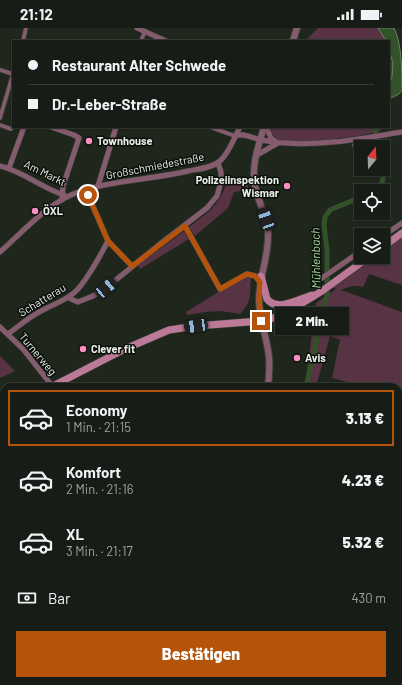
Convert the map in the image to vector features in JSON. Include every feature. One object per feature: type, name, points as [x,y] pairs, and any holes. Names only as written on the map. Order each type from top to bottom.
[{"type":"main road","points":[[390,242],[402,233]]},
{"type":"main road","points":[[60,383],[124,349],[169,330],[196,326],[261,321],[281,316],[322,292],[360,264]]},
{"type":"main road","points":[[260,279],[267,299],[271,303],[275,304],[285,304],[322,292]]},
{"type":"street","points":[[23,40],[26,28]]},
{"type":"street","points":[[137,28],[145,30],[164,40]]},
{"type":"street","points":[[293,40],[297,28]]},
{"type":"street","points":[[141,40],[145,30]]},
{"type":"street","points":[[0,70],[12,74]]},
{"type":"street","points":[[0,118],[12,77]]},
{"type":"street","points":[[0,125],[11,129]]},
{"type":"street","name":"Am Markt","points":[[9,168],[24,128]]},
{"type":"street","name":"Am Markt","points":[[54,128],[79,138],[63,186]]},
{"type":"street","points":[[98,186],[116,128]]},
{"type":"street","points":[[213,128],[235,136],[239,134],[278,143],[317,144],[402,132]]},
{"type":"street","name":"Großschmiedestraße","points":[[71,195],[98,186],[175,174],[218,163],[224,157],[239,128]]},
{"type":"street","points":[[265,128],[256,155],[254,166],[254,185],[266,219],[268,232],[266,252],[260,279],[259,299],[261,321],[269,355],[270,369],[268,383]]},
{"type":"street","points":[[266,128],[271,138],[278,143]]},
{"type":"street","points":[[256,155],[278,143]]},
{"type":"street","points":[[70,296],[71,299],[78,302],[106,288],[207,208],[217,196],[221,182],[222,172],[218,163]]},
{"type":"street","name":"Am Markt","points":[[0,166],[17,171],[64,197],[71,195]]},
{"type":"street","points":[[53,190],[58,191],[63,186]]},
{"type":"street","points":[[0,252],[64,197],[63,186]]},
{"type":"street","points":[[88,195],[108,241],[132,266]]},
{"type":"street","points":[[390,231],[402,223]]},
{"type":"street","points":[[185,226],[220,289],[247,274],[260,279]]},
{"type":"street","name":"Schatterau","points":[[8,334],[26,320],[70,296],[77,290],[108,241]]},
{"type":"street","points":[[322,278],[354,256]]},
{"type":"street","name":"Turnerweg","points":[[0,327],[33,361],[49,383]]},
{"type":"shaded area","points":[[318,28],[394,28],[399,42],[402,90],[399,94],[390,98],[390,40],[306,40]]},
{"type":"shaded area","points":[[378,28],[394,28],[399,42],[402,67],[402,90],[399,94],[390,98],[390,81],[392,77],[393,63],[390,53],[390,40],[385,40]]},
{"type":"shaded area","points":[[270,128],[380,128],[381,131],[357,136],[316,141],[279,141],[271,132]]},
{"type":"shaded area","points":[[227,181],[233,183],[247,183],[249,190],[234,192],[228,208],[195,236],[189,227],[217,202]]},
{"type":"shaded area","points":[[184,231],[189,239],[140,269],[138,265]]},
{"type":"shaded area","points":[[402,233],[402,285],[369,274],[363,287],[352,286],[341,290],[402,312],[402,383],[351,383],[332,378],[340,340],[330,336],[317,383],[306,383],[316,303],[336,289],[329,286],[359,264],[390,264],[390,242]]},
{"type":"shaded area","points":[[246,275],[251,279],[250,298],[240,314],[221,311],[187,315],[186,312]]},
{"type":"shaded area","points":[[0,356],[15,371],[0,378]]},
{"type":"waterway","name":"Mühlenbach","points":[[374,128],[377,140]]},
{"type":"waterway","name":"Mühlenbach","points":[[380,184],[383,176]]},
{"type":"waterway","name":"Mühlenbach","points":[[307,383],[327,294],[327,250],[324,225],[325,217],[330,210],[354,200]]},
{"type":"place","name":"Townhouse","points":[[89,141]]},
{"type":"place","name":"Polizeiinspektion Wismar","points":[[287,186]]},
{"type":"place","name":"ÖXL","points":[[35,211]]},
{"type":"place","name":"Clever fit","points":[[83,349]]},
{"type":"place","name":"Avis","points":[[297,358]]},
{"type":"route","points":[[88,195],[108,241],[132,266],[185,226],[220,289],[247,274],[255,276],[260,282],[259,308],[261,321]]}]
